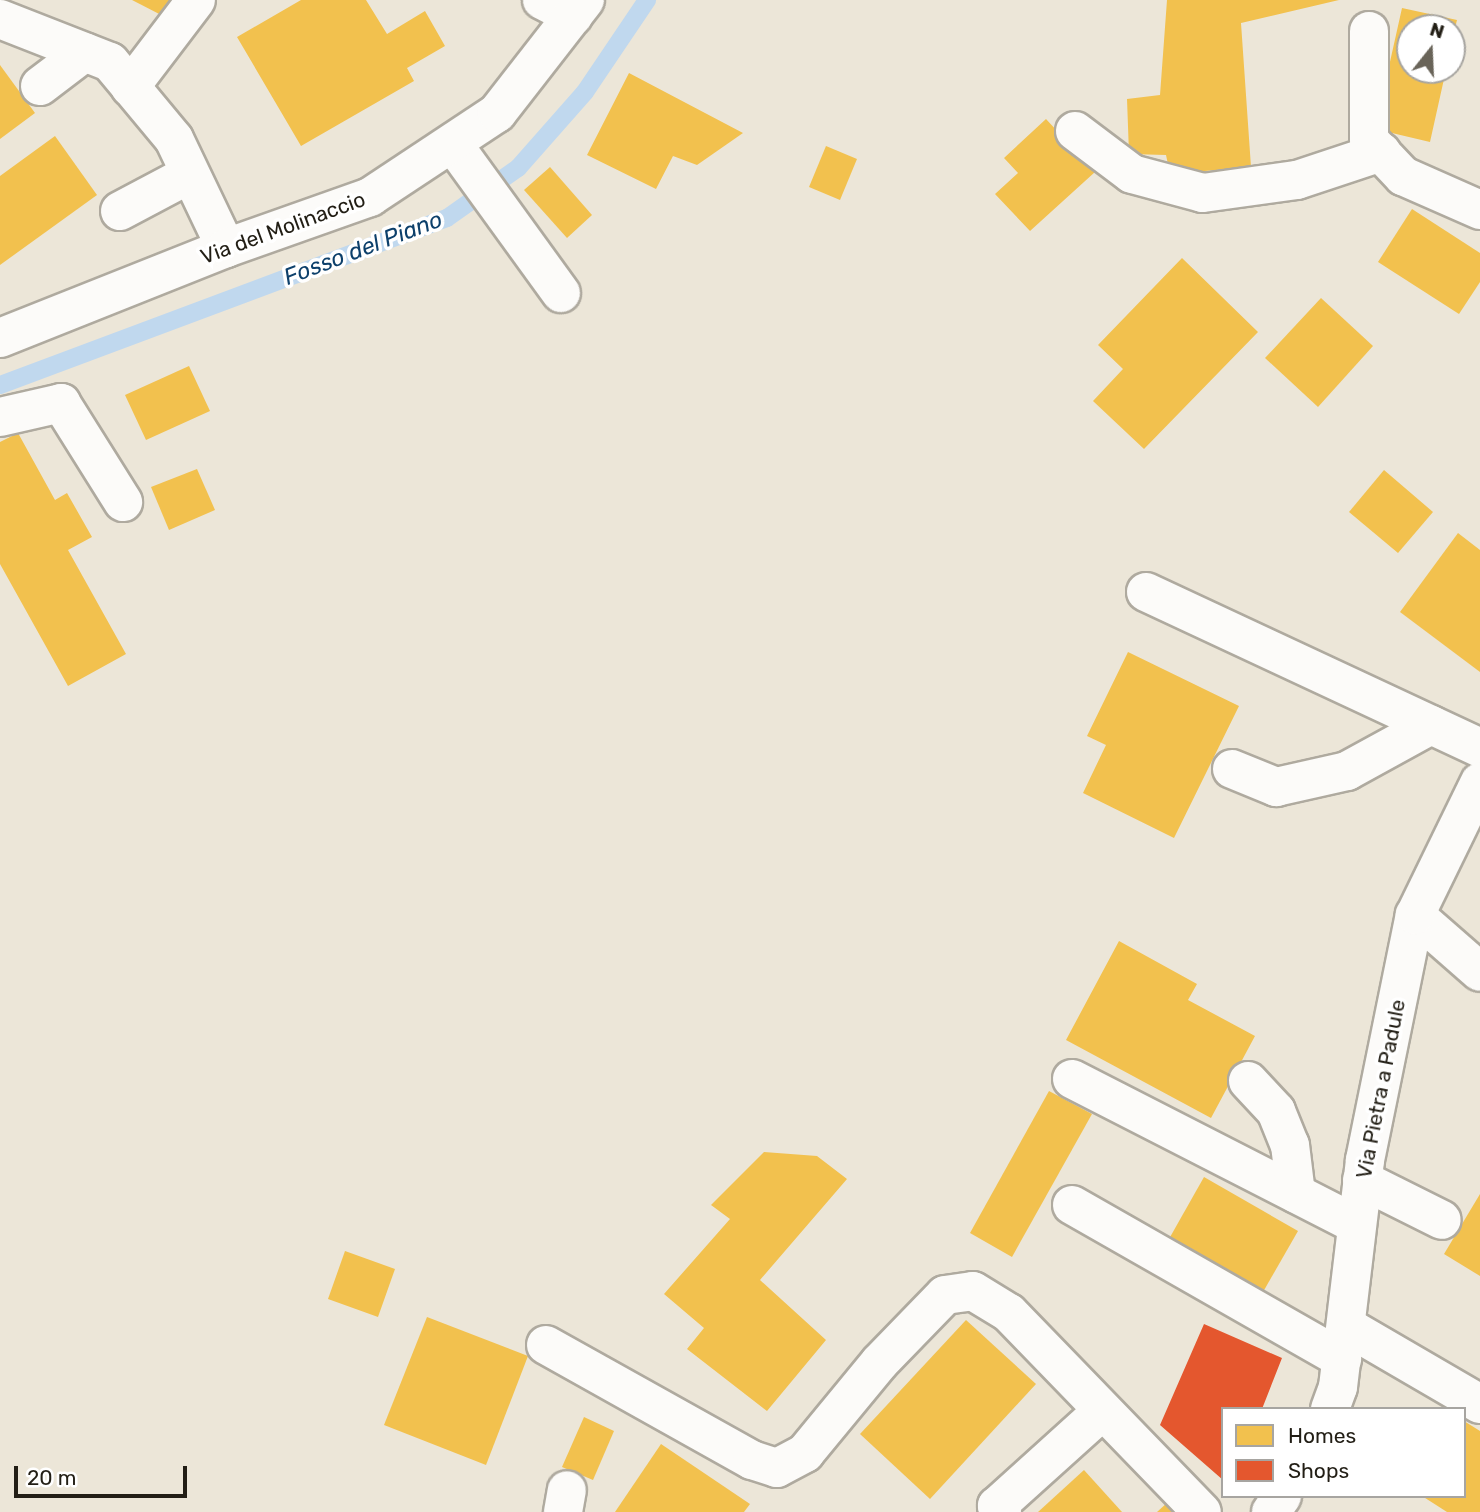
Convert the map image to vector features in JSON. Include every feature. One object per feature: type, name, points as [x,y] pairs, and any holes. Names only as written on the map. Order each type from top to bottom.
[{"type":"street","points":[[130,87],[196,0]]},
{"type":"street","name":"Via del Molinaccio","points":[[0,338],[226,248],[370,197],[461,156],[496,113],[566,5]]},
{"type":"street","points":[[0,19],[110,62],[174,139],[226,248]]},
{"type":"street","points":[[1369,31],[1369,140],[1403,176],[1480,211]]},
{"type":"street","points":[[40,86],[85,52]]},
{"type":"street","points":[[1075,131],[1132,174],[1203,193],[1297,180],[1381,152]]},
{"type":"street","points":[[461,156],[561,293]]},
{"type":"street","points":[[120,211],[190,174]]},
{"type":"street","points":[[0,417],[61,403],[123,502]]},
{"type":"street","points":[[1146,592],[1480,748]]},
{"type":"street","points":[[1232,769],[1276,787],[1288,785],[1347,771],[1430,725]]},
{"type":"street","name":"Via Pietra a Padule","points":[[1329,1407],[1344,1342],[1362,1180],[1415,915],[1480,782]]},
{"type":"street","points":[[1415,915],[1480,972]]},
{"type":"street","points":[[1072,1079],[1357,1225]]},
{"type":"street","points":[[1248,1080],[1276,1111],[1290,1145],[1296,1194]]},
{"type":"street","points":[[1362,1180],[1442,1220]]},
{"type":"street","points":[[1072,1205],[1344,1342],[1480,1404]]},
{"type":"street","points":[[546,1345],[752,1460],[777,1468],[805,1453],[880,1362],[945,1295],[974,1291],[1009,1313],[1202,1512]]},
{"type":"street","points":[[1002,1512],[997,1506],[1102,1410]]},
{"type":"building: Homes","points":[[132,0],[176,0],[167,18]]},
{"type":"building: Homes","points":[[301,0],[366,0],[387,34],[425,11],[445,46],[407,68],[414,81],[301,146],[237,37]]},
{"type":"building: Homes","points":[[1167,0],[1339,0],[1241,23],[1251,167],[1170,174],[1166,155],[1129,154],[1127,99],[1160,95]]},
{"type":"building: Homes","points":[[1402,8],[1430,14],[1401,14]]},
{"type":"building: Homes","points":[[1396,35],[1396,84],[1443,84],[1430,142],[1375,129]]},
{"type":"building: Homes","points":[[0,65],[35,113],[0,139]]},
{"type":"building: Homes","points":[[629,73],[743,133],[697,165],[673,156],[656,189],[587,155]]},
{"type":"building: Homes","points":[[1046,119],[1095,172],[1030,231],[995,194],[1018,173],[1004,158]]},
{"type":"building: Homes","points":[[55,136],[97,195],[0,265],[0,176]]},
{"type":"building: Homes","points":[[826,146],[857,159],[840,200],[809,187]]},
{"type":"building: Homes","points":[[550,167],[592,215],[567,238],[524,190]]},
{"type":"building: Homes","points":[[1412,209],[1480,253],[1480,282],[1459,314],[1378,262]]},
{"type":"building: Homes","points":[[1182,258],[1258,332],[1144,449],[1093,401],[1123,369],[1098,345]]},
{"type":"building: Homes","points":[[1321,298],[1373,346],[1318,407],[1265,358]]},
{"type":"building: Homes","points":[[189,366],[210,411],[146,440],[125,395]]},
{"type":"building: Homes","points":[[18,433],[55,500],[67,493],[92,537],[68,550],[126,654],[68,686],[0,564],[0,442]]},
{"type":"building: Homes","points":[[197,469],[215,510],[169,530],[151,487]]},
{"type":"building: Homes","points":[[1384,470],[1433,512],[1398,553],[1349,512]]},
{"type":"building: Homes","points":[[1458,533],[1480,550],[1480,672],[1400,612]]},
{"type":"building: Homes","points":[[1128,652],[1239,706],[1174,838],[1083,793],[1106,745],[1087,736]]},
{"type":"building: Homes","points":[[1119,941],[1197,984],[1188,1000],[1255,1036],[1211,1118],[1066,1040]]},
{"type":"building: Homes","points":[[1049,1091],[1092,1114],[1012,1257],[970,1233]]},
{"type":"building: Homes","points":[[764,1152],[817,1156],[847,1179],[760,1280],[826,1340],[767,1411],[687,1349],[704,1328],[664,1294],[730,1219],[711,1205]]},
{"type":"building: Homes","points":[[1204,1177],[1298,1231],[1259,1299],[1165,1246]]},
{"type":"building: Homes","points":[[1480,1194],[1480,1276],[1444,1254]]},
{"type":"building: Homes","points":[[345,1251],[395,1269],[378,1317],[328,1299]]},
{"type":"building: Homes","points":[[427,1317],[528,1356],[486,1465],[384,1425]]},
{"type":"building: Homes","points":[[966,1320],[1036,1384],[930,1499],[860,1434]]},
{"type":"building: Homes","points":[[584,1417],[614,1431],[593,1480],[562,1467]]},
{"type":"building: Homes","points":[[1466,1422],[1480,1431],[1480,1512],[1447,1512],[1425,1498],[1466,1498]]},
{"type":"building: Homes","points":[[661,1444],[750,1504],[744,1512],[615,1512]]},
{"type":"building: Homes","points":[[1084,1470],[1122,1512],[1038,1512]]},
{"type":"building: Homes","points":[[1168,1502],[1177,1512],[1157,1512]]},
{"type":"building: Shops","points":[[1204,1324],[1282,1358],[1263,1407],[1221,1407],[1221,1478],[1160,1425]]},
{"type":"waterway","name":"Fosso del Piano","points":[[0,385],[447,218],[518,168],[585,92],[647,0]]}]
